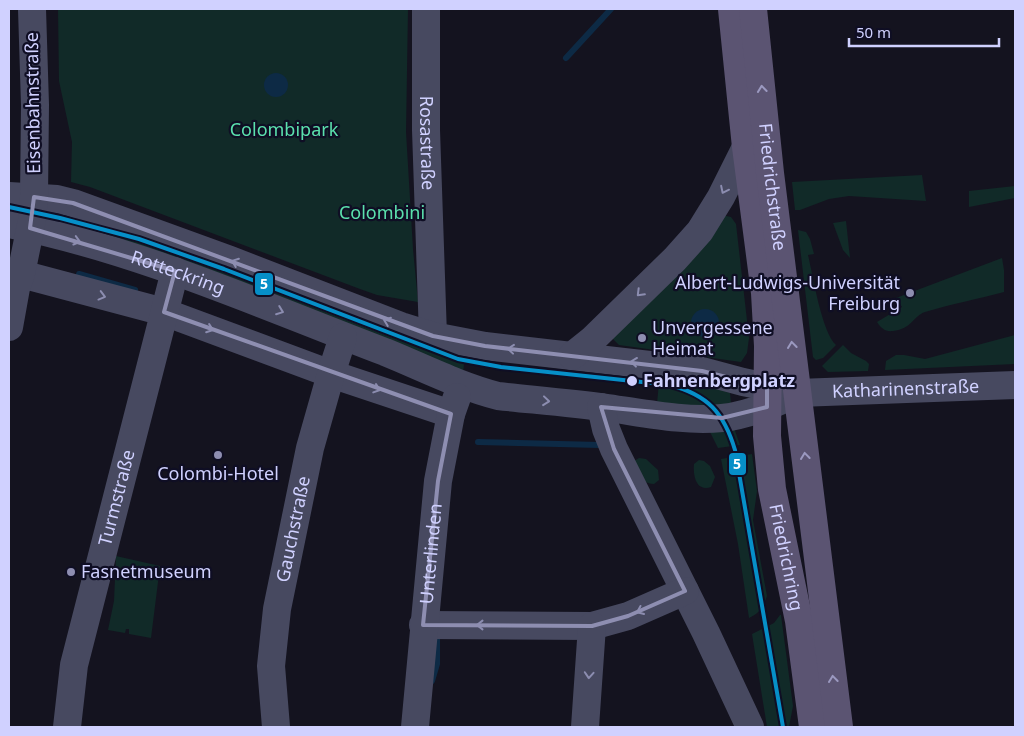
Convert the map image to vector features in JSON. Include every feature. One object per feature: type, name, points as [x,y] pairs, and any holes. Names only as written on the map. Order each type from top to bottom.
[{"type":"main road","name":"Friedrichstraße","points":[[732,9],[746,146],[765,293],[768,346],[767,397]]},
{"type":"main road","name":"Friedrichstraße","points":[[753,9],[770,173],[798,393]]},
{"type":"main road","name":"Friedrichring","points":[[798,393],[839,727]]},
{"type":"main road","name":"Friedrichring","points":[[767,397],[767,436],[772,489],[799,621],[813,727]]},
{"type":"street","name":"Eisenbahnstraße","points":[[9,327],[16,288],[15,274],[19,226],[35,104],[32,9]]},
{"type":"street","name":"Rosastraße","points":[[426,9],[426,130],[433,336]]},
{"type":"street","points":[[572,356],[592,340],[675,259],[700,231],[721,198],[746,146]]},
{"type":"street","name":"Rotteckring","points":[[22,197],[58,199],[72,203],[230,260],[392,323],[433,336]]},
{"type":"street","name":"Rotteckring","points":[[19,226],[102,248],[175,271],[471,387]]},
{"type":"street","name":"Turmstraße","points":[[66,727],[74,665],[175,271]]},
{"type":"street","points":[[15,274],[164,312],[331,374],[451,414]]},
{"type":"street","points":[[433,336],[485,346],[702,371],[767,397]]},
{"type":"street","name":"Gauchstraße","points":[[276,727],[270,666],[276,610],[308,456],[343,337]]},
{"type":"street","name":"Katharinenstraße","points":[[798,393],[1015,385]]},
{"type":"street","points":[[471,387],[498,396],[604,418],[651,414],[722,418],[767,397],[798,393]]},
{"type":"street","name":"Unterlinden","points":[[415,727],[423,625],[438,481],[451,414],[471,387]]},
{"type":"street","points":[[604,418],[639,500],[750,727]]},
{"type":"street","points":[[423,625],[592,626],[628,616],[685,591]]},
{"type":"street","points":[[585,727],[592,626]]},
{"type":"highlighted area","points":[[34,197],[73,203],[433,336],[485,346],[702,371],[767,387],[767,407],[722,418],[601,407],[614,449],[685,591],[628,616],[592,626],[423,625],[438,481],[451,414],[164,312],[175,271],[30,228]]},
{"type":"green space","name":"Colombipark","points":[[58,9],[408,9],[406,132],[418,302],[377,295],[90,187],[71,182],[72,142],[59,81]]},
{"type":"green space","points":[[922,175],[926,201],[849,196],[829,199],[800,210],[795,210],[792,182]]},
{"type":"green space","points":[[1015,186],[1015,198],[969,207],[969,191]]},
{"type":"green space","points":[[72,210],[465,349],[463,376],[68,224]]},
{"type":"green space","name":"Fahnenbergplatz","points":[[722,215],[731,217],[736,224],[749,338],[747,353],[741,362],[619,345],[610,336]]},
{"type":"green space","points":[[846,221],[850,258],[843,250],[833,223]]},
{"type":"green space","points":[[798,230],[806,232],[810,239],[814,254],[808,255],[822,317],[831,339],[836,345],[823,358],[816,360],[813,357]]},
{"type":"green space","points":[[1002,258],[1004,292],[925,312],[899,330],[885,330],[877,322],[902,307],[896,298]]},
{"type":"green space","points":[[1015,335],[1015,364],[885,370],[886,361],[896,355],[925,359]]},
{"type":"green space","points":[[843,345],[851,353],[869,364],[868,371],[828,372],[822,366]]},
{"type":"green space","points":[[660,371],[730,393],[731,403],[712,406],[657,404]]},
{"type":"green space","points":[[734,428],[740,445],[718,448],[709,430]]},
{"type":"green space","points":[[752,454],[757,491],[753,520],[767,596],[761,609],[749,618],[738,544],[721,459]]},
{"type":"green space","points":[[639,458],[646,459],[658,470],[659,480],[654,484],[645,482],[640,477],[634,461]]},
{"type":"green space","points":[[699,460],[704,461],[710,466],[715,477],[711,487],[702,487],[696,482],[694,464]]},
{"type":"green space","points":[[116,556],[160,566],[151,638],[129,634],[129,629],[126,629],[125,633],[108,630],[114,601]]},
{"type":"green space","points":[[780,615],[793,706],[789,727],[767,727],[752,634],[774,623]]},
{"type":"water","points":[[276,73],[284,77],[288,85],[284,93],[276,97],[268,93],[264,85],[268,77]]},
{"type":"water","points":[[705,309],[715,313],[719,323],[715,333],[705,337],[695,333],[691,323],[695,313]]},
{"type":"waterway","points":[[566,58],[611,9]]},
{"type":"waterway","points":[[79,274],[135,290]]},
{"type":"waterway","points":[[478,442],[600,445]]},
{"type":"waterway","points":[[432,681],[437,664],[437,632]]},
{"type":"transit line","name":"5","points":[[9,207],[60,218],[139,239],[224,269],[458,359],[501,367],[670,385],[695,394],[704,400],[720,416],[731,437],[735,450],[783,727]]},
{"type":"place","name":"Albert-Ludwigs-Universität Freiburg","points":[[910,293]]},
{"type":"place","name":"Unvergessene Heimat","points":[[642,338]]},
{"type":"place","name":"Fahnenbergplatz","points":[[632,381]]},
{"type":"place","name":"Colombi-Hotel","points":[[218,455]]},
{"type":"place","name":"Fasnetmuseum","points":[[71,572]]},
{"type":"park label","name":"Colombini","points":[[382,213]]}]
